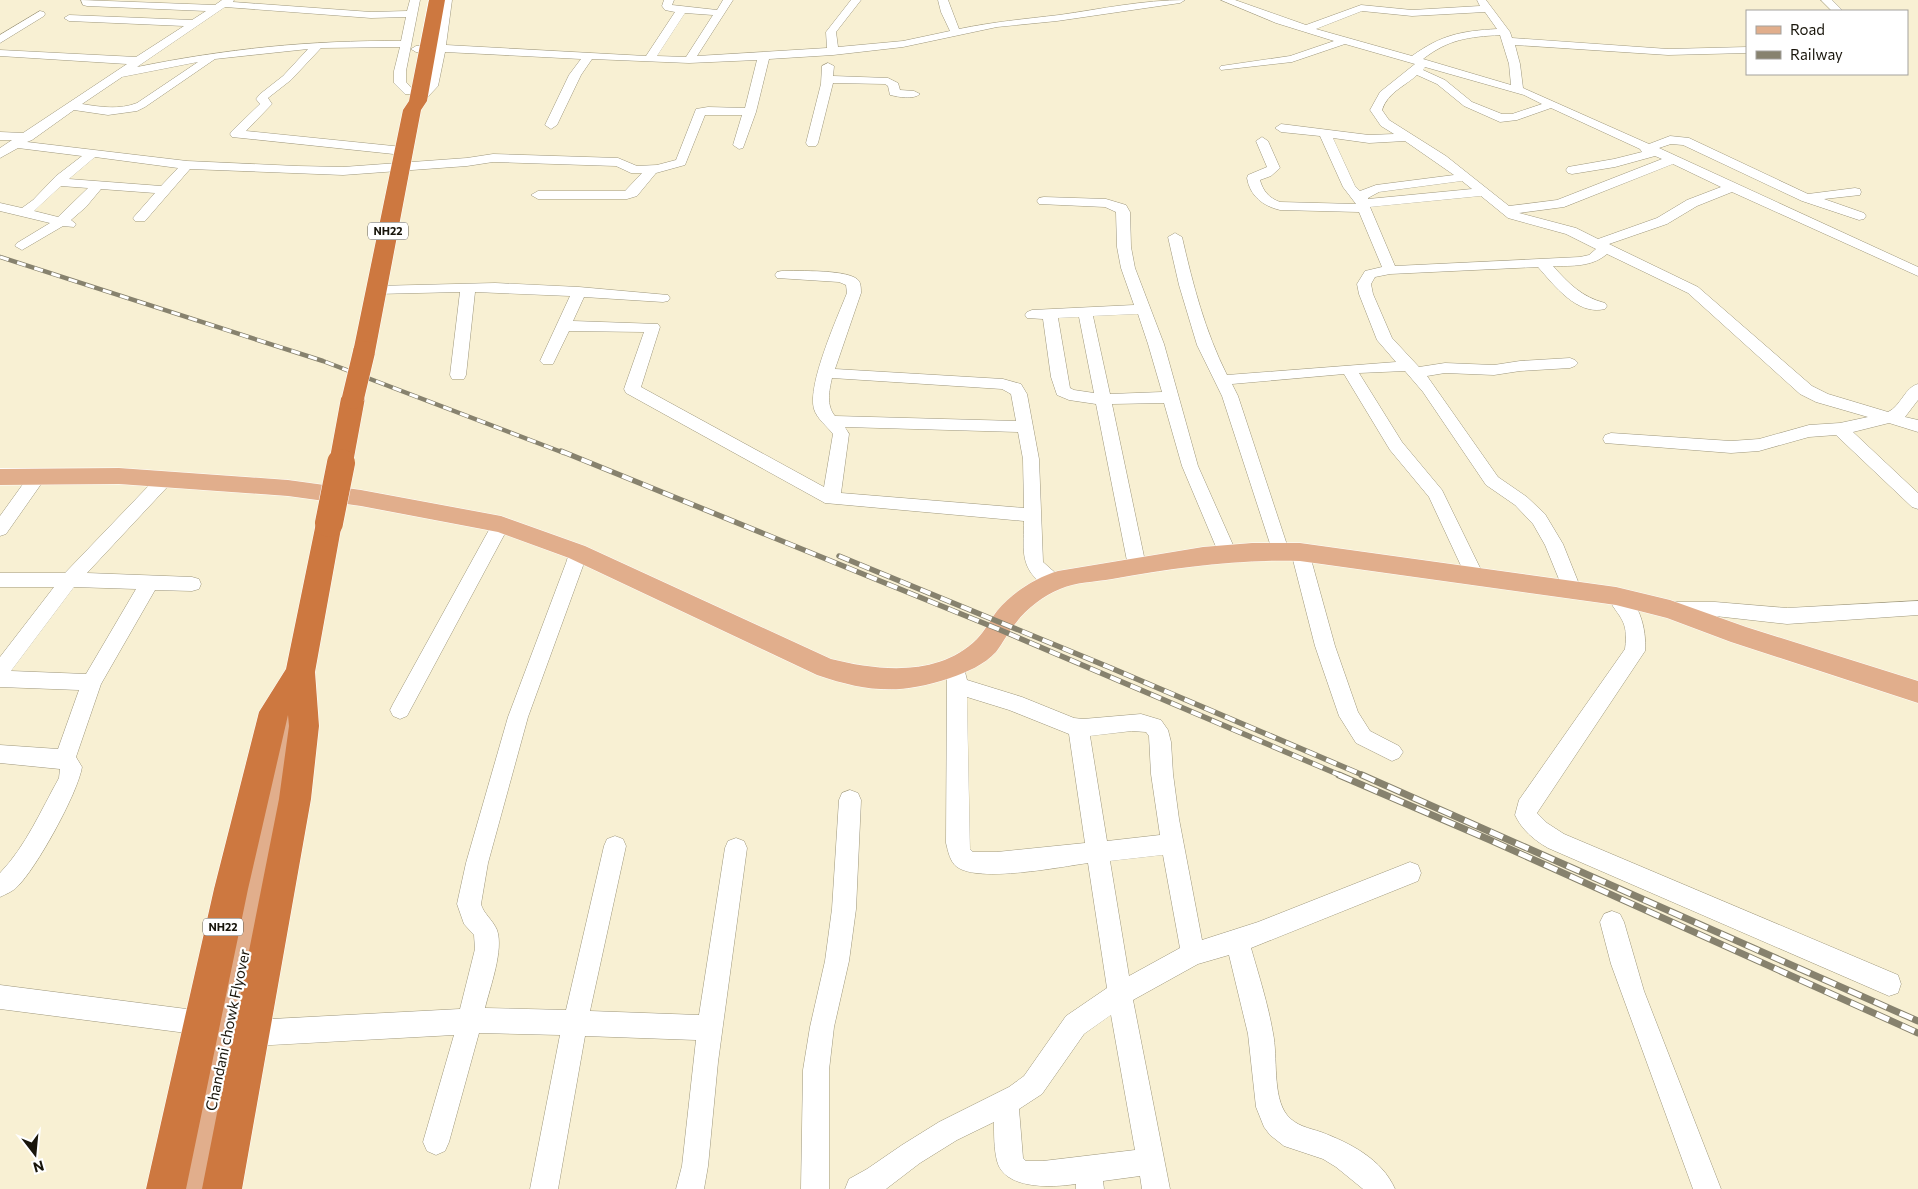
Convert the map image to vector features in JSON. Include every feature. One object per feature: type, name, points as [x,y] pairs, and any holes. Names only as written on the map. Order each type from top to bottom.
[{"type":"highway","name":"NH22","points":[[222,1189],[295,799],[304,726],[300,672],[413,101],[427,24],[426,0]]},
{"type":"highway","name":"NH22","points":[[427,24],[437,0]]},
{"type":"highway","name":"NH22","points":[[166,1189],[232,889],[274,712],[300,672]]},
{"type":"main road","points":[[0,477],[119,476],[288,488],[352,497],[501,524],[577,552],[826,668],[862,678],[897,680],[957,676],[987,645],[1002,622],[1018,606],[1053,582],[1136,566],[1228,554],[1290,552],[1616,596],[1670,609],[1740,635],[1918,692]]},
{"type":"main road","name":"Chandani chowk Flyover","points":[[195,1189],[300,672]]},
{"type":"street","points":[[86,0],[86,3],[108,4],[222,4],[371,15],[427,24]]},
{"type":"street","name":"NH22","points":[[415,0],[427,24]]},
{"type":"street","name":"NH22","points":[[413,101],[400,83],[400,71],[423,47],[427,24],[447,0]]},
{"type":"street","points":[[669,0],[667,3],[669,8],[720,13]]},
{"type":"street","points":[[689,60],[728,0]]},
{"type":"street","points":[[812,143],[827,79],[831,32],[856,0]]},
{"type":"street","points":[[943,0],[946,12],[956,33]]},
{"type":"street","points":[[120,74],[213,57],[318,45],[423,47],[588,57],[689,60],[830,52],[904,44],[992,25],[1057,18],[1180,0]]},
{"type":"street","points":[[1226,0],[1306,29],[1418,64],[1517,89],[1918,272]]},
{"type":"street","points":[[1481,0],[1507,37],[1517,89]]},
{"type":"street","points":[[1826,0],[1837,10]]},
{"type":"street","points":[[0,154],[74,106],[222,4]]},
{"type":"street","points":[[1306,29],[1361,8],[1412,13],[1489,9]]},
{"type":"street","points":[[649,59],[682,9]]},
{"type":"street","points":[[3,36],[40,14]]},
{"type":"street","points":[[69,18],[193,23]]},
{"type":"street","points":[[1746,50],[1668,52],[1507,37],[1463,34],[1450,36],[1438,42],[1418,64],[1411,77],[1383,94],[1376,110],[1385,123],[1465,177],[1506,210],[1520,218],[1571,231],[1683,284],[1701,296],[1806,390],[1822,398],[1918,426]]},
{"type":"street","points":[[1224,68],[1292,59],[1345,41]]},
{"type":"street","points":[[318,45],[287,78],[262,98],[266,104],[236,134],[402,159]]},
{"type":"street","points":[[0,53],[140,61]]},
{"type":"street","points":[[738,145],[750,112],[764,56]]},
{"type":"street","points":[[74,106],[108,112],[129,111],[213,57]]},
{"type":"street","points":[[551,124],[575,76],[588,57]]},
{"type":"street","points":[[1418,64],[1468,104],[1488,114],[1505,118],[1552,104]]},
{"type":"street","points":[[827,79],[888,81],[894,85],[894,93],[914,94]]},
{"type":"street","points":[[1456,108],[1488,125],[1501,123],[1505,118]]},
{"type":"street","points":[[0,136],[93,153],[187,165],[326,171],[402,159],[538,158],[618,162],[635,170],[656,168],[681,162],[700,112],[750,112]]},
{"type":"street","points":[[1281,128],[1325,135],[1378,139],[1408,137]]},
{"type":"street","points":[[229,166],[252,135]]},
{"type":"street","points":[[1325,135],[1349,187],[1362,204],[1390,270]]},
{"type":"street","points":[[1572,170],[1606,165],[1651,150],[1670,140],[1685,141],[1807,198],[1859,216]]},
{"type":"street","points":[[1262,141],[1274,168],[1267,173],[1253,178],[1253,181],[1270,204],[1280,206],[1362,204],[1485,192]]},
{"type":"street","points":[[25,212],[38,203],[58,182],[93,153]]},
{"type":"street","points":[[1506,210],[1559,204],[1672,160]]},
{"type":"street","points":[[140,218],[187,165]]},
{"type":"street","points":[[538,195],[627,195],[632,193],[648,174],[656,168]]},
{"type":"street","points":[[1362,204],[1362,196],[1376,190],[1465,177]]},
{"type":"street","points":[[58,182],[164,190]]},
{"type":"street","points":[[22,246],[69,224],[97,185]]},
{"type":"street","points":[[1601,246],[1662,221],[1692,203],[1732,187]]},
{"type":"street","points":[[1781,209],[1793,201],[1855,192]]},
{"type":"street","points":[[1044,201],[1106,203],[1121,208],[1125,257],[1156,344],[1190,466],[1228,554]]},
{"type":"street","points":[[0,207],[69,224]]},
{"type":"street","points":[[1175,236],[1186,285],[1205,345],[1223,380],[1290,552],[1349,716],[1363,736],[1372,743],[1392,752]]},
{"type":"street","points":[[1572,589],[1554,544],[1539,519],[1521,501],[1492,481],[1436,398],[1385,340],[1366,294],[1364,284],[1370,274],[1390,270],[1543,264],[1587,260],[1600,254],[1601,246]]},
{"type":"street","points":[[1543,264],[1576,298],[1585,303],[1600,306]]},
{"type":"street","points":[[782,275],[842,278],[853,283],[854,293],[826,373],[821,402],[822,410],[837,425],[841,434],[831,499]]},
{"type":"street","points":[[376,290],[468,287],[579,291],[663,298]]},
{"type":"street","points":[[458,375],[468,287]]},
{"type":"street","points":[[548,360],[579,291]]},
{"type":"street","points":[[1032,315],[1144,309]]},
{"type":"street","points":[[1085,312],[1136,566]]},
{"type":"street","points":[[1050,314],[1063,391],[1074,397],[1170,397]]},
{"type":"street","points":[[564,326],[653,326],[632,389],[831,499],[1032,515]]},
{"type":"street","points":[[1223,380],[1348,369],[1413,370],[1445,368],[1494,370],[1520,366],[1570,363]]},
{"type":"street","points":[[1348,369],[1396,446],[1436,494],[1476,578]]},
{"type":"street","points":[[826,373],[1010,385],[1015,388],[1019,394],[1031,459],[1034,563],[1039,571],[1053,582]]},
{"type":"street","points":[[1611,439],[1745,447],[1809,431],[1840,429],[1892,417],[1901,412],[1918,389]]},
{"type":"street","points":[[832,421],[1025,427]]},
{"type":"street","points":[[1840,429],[1918,503]]},
{"type":"street","points":[[0,529],[37,477]]},
{"type":"street","points":[[0,671],[35,628],[70,579],[165,479]]},
{"type":"street","points":[[400,710],[501,524]]},
{"type":"street","points":[[436,1142],[470,1021],[487,949],[486,933],[481,924],[472,916],[469,904],[477,863],[516,724],[575,563],[577,552]]},
{"type":"street","points":[[0,580],[70,579],[192,584]]},
{"type":"street","points":[[65,759],[92,682],[150,581]]},
{"type":"street","points":[[1616,596],[1632,616],[1637,626],[1635,651],[1527,807],[1526,815],[1532,824],[1542,834],[1556,841],[1889,984]]},
{"type":"street","points":[[1670,609],[1715,609],[1787,616],[1918,608]]},
{"type":"street","points":[[1171,844],[996,863],[976,864],[964,860],[958,852],[957,843],[957,676],[1024,706],[1054,722],[1078,727],[1104,727],[1146,722],[1155,726],[1160,736],[1161,769],[1171,844],[1193,954]]},
{"type":"street","points":[[0,678],[92,682]]},
{"type":"street","points":[[1078,727],[1120,994],[1156,1189]]},
{"type":"street","points":[[0,754],[65,759],[71,767],[69,779],[19,870],[6,884],[0,886]]},
{"type":"street","points":[[815,1189],[816,1070],[822,1027],[837,961],[844,909],[850,800]]},
{"type":"street","points":[[544,1189],[574,1024],[615,846]]},
{"type":"street","points":[[690,1189],[695,1166],[710,1028],[736,848]]},
{"type":"street","points":[[861,1189],[948,1131],[1018,1096],[1032,1085],[1075,1025],[1120,994],[1193,954],[1237,941],[1410,873]]},
{"type":"street","points":[[1612,922],[1632,991],[1707,1189]]},
{"type":"street","points":[[1237,941],[1249,980],[1261,1036],[1269,1108],[1278,1125],[1292,1137],[1320,1145],[1338,1153],[1375,1184]]},
{"type":"street","points":[[0,997],[202,1023]]},
{"type":"street","points":[[252,1033],[338,1030],[470,1021],[710,1028]]},
{"type":"street","points":[[1006,1102],[1010,1162],[1015,1170],[1023,1175],[1089,1179],[1152,1161]]},
{"type":"railway","points":[[0,257],[323,361],[564,453]]},
{"type":"railway","points":[[561,451],[998,629],[1342,776]]},
{"type":"railway","points":[[839,556],[1111,668],[1365,776]]},
{"type":"railway","points":[[1339,775],[1490,840],[1918,1033]]},
{"type":"railway","points":[[1362,775],[1918,1021]]}]
